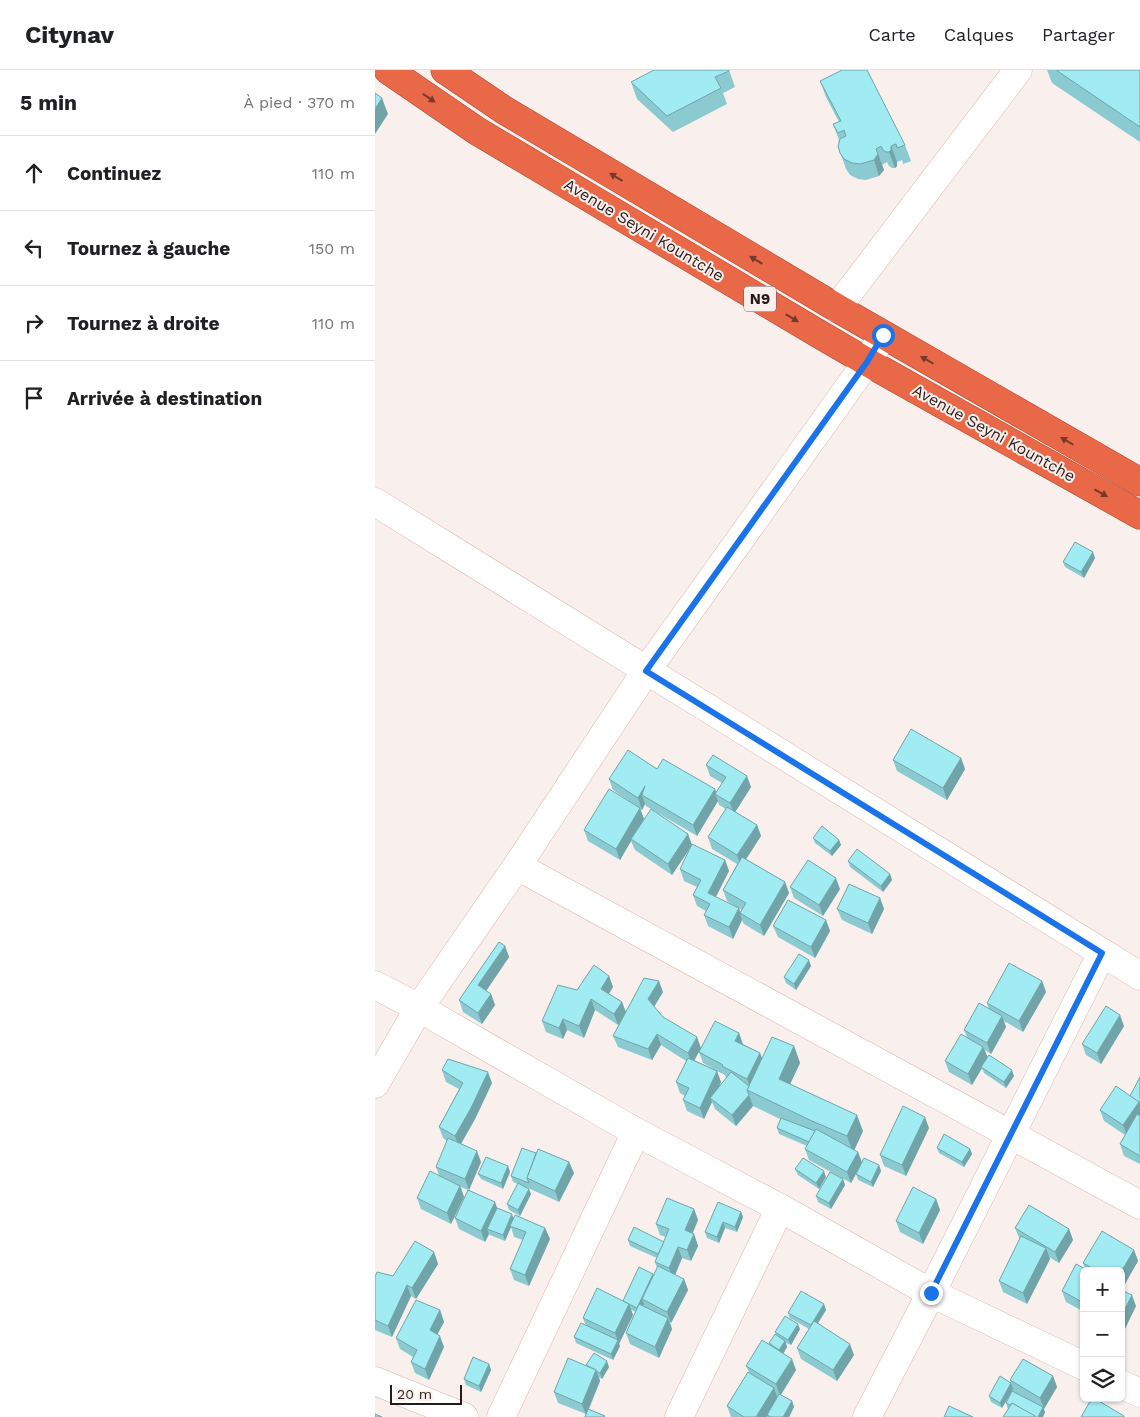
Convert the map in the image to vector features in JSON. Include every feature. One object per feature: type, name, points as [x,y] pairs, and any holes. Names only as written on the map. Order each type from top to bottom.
[{"type":"highway","name":"Avenue Seyni Kountche","points":[[388,70],[477,131],[867,362],[1140,515]]},
{"type":"highway","name":"Avenue Seyni Kountche","points":[[445,70],[504,110],[837,308],[1140,482]]},
{"type":"street","points":[[837,308],[1018,70]]},
{"type":"street","points":[[375,1084],[419,1008],[517,866],[646,671],[867,362],[883,335]]},
{"type":"street","points":[[375,502],[1140,976]]},
{"type":"street","points":[[517,866],[1140,1206]]},
{"type":"street","points":[[867,1417],[1102,953]]},
{"type":"street","points":[[375,985],[419,1008],[636,1132],[780,1208],[931,1293],[1080,1364]]},
{"type":"street","points":[[501,1417],[636,1132]]},
{"type":"street","points":[[679,1417],[780,1208]]},
{"type":"street","points":[[375,1382],[464,1417]]},
{"type":"street","points":[[1125,1386],[1140,1393]]},
{"type":"building","points":[[654,70],[729,71],[715,77],[721,88],[667,116],[631,82]]},
{"type":"building","points":[[842,70],[867,70],[905,145],[897,148],[896,144],[891,146],[889,152],[883,150],[881,146],[876,149],[878,154],[874,160],[860,164],[844,159],[838,146],[840,139],[846,136],[844,130],[838,133],[833,124],[841,121],[820,81]]},
{"type":"building","points":[[1056,70],[1140,70],[1140,127]]},
{"type":"building","points":[[375,93],[382,98],[375,109]]},
{"type":"building","points":[[1075,542],[1093,552],[1081,572],[1063,562]]},
{"type":"building","points":[[911,729],[961,758],[943,788],[893,760]]},
{"type":"building","points":[[628,750],[657,769],[663,759],[715,789],[693,825],[642,795],[645,786],[638,798],[609,779]]},
{"type":"building","points":[[713,755],[747,776],[730,803],[715,794],[726,777],[706,765]]},
{"type":"building","points":[[609,789],[640,808],[616,849],[584,830]]},
{"type":"building","points":[[727,807],[757,825],[737,855],[708,837]]},
{"type":"building","points":[[651,809],[688,834],[668,864],[631,839]]},
{"type":"building","points":[[822,826],[839,840],[830,851],[813,838]]},
{"type":"building","points":[[692,844],[725,860],[708,893],[739,908],[729,927],[704,915],[710,904],[693,895],[701,880],[680,869]]},
{"type":"building","points":[[857,849],[890,874],[881,886],[848,861]]},
{"type":"building","points":[[742,857],[785,882],[760,925],[740,913],[746,903],[723,890]]},
{"type":"building","points":[[808,860],[836,878],[819,905],[790,887]]},
{"type":"building","points":[[849,884],[880,898],[868,923],[837,909]]},
{"type":"building","points":[[788,900],[826,920],[811,947],[773,926]]},
{"type":"building","points":[[499,942],[505,946],[478,985],[491,994],[478,1013],[459,1000]]},
{"type":"building","points":[[799,954],[809,960],[794,984],[784,977]]},
{"type":"building","points":[[1009,963],[1042,981],[1019,1021],[987,1003]]},
{"type":"building","points":[[594,965],[609,976],[601,989],[622,1002],[614,1014],[591,999],[579,1026],[563,1019],[559,1028],[542,1021],[558,985],[577,990]]},
{"type":"building","points":[[644,978],[659,981],[648,999],[663,1017],[697,1037],[688,1053],[657,1034],[648,1049],[613,1036]]},
{"type":"building","points":[[979,1003],[1002,1016],[987,1043],[964,1030]]},
{"type":"building","points":[[1106,1006],[1120,1015],[1097,1053],[1082,1044]]},
{"type":"building","points":[[715,1021],[739,1033],[735,1041],[760,1053],[747,1079],[699,1052]]},
{"type":"building","points":[[961,1034],[983,1047],[968,1074],[945,1061]]},
{"type":"building","points":[[772,1037],[794,1046],[779,1079],[857,1115],[847,1136],[747,1090]]},
{"type":"building","points":[[989,1055],[1012,1070],[1004,1082],[981,1067]]},
{"type":"building","points":[[688,1058],[717,1071],[700,1108],[683,1100],[689,1088],[676,1082]]},
{"type":"building","points":[[448,1059],[488,1072],[455,1136],[439,1127],[463,1083],[442,1070]]},
{"type":"building","points":[[731,1072],[749,1086],[747,1090],[749,1095],[732,1115],[710,1098]]},
{"type":"building","points":[[1140,1077],[1140,1103],[1130,1096]]},
{"type":"building","points":[[1116,1086],[1139,1102],[1123,1125],[1100,1110]]},
{"type":"building","points":[[903,1106],[925,1117],[902,1165],[880,1155]]},
{"type":"building","points":[[1137,1114],[1140,1116],[1140,1156],[1120,1144]]},
{"type":"building","points":[[781,1118],[815,1131],[809,1142],[777,1128]]},
{"type":"building","points":[[816,1129],[858,1152],[847,1172],[805,1149]]},
{"type":"building","points":[[944,1134],[970,1149],[962,1162],[937,1148]]},
{"type":"building","points":[[448,1138],[477,1151],[465,1179],[436,1167]]},
{"type":"building","points":[[522,1148],[536,1153],[527,1178],[529,1183],[511,1176]]},
{"type":"building","points":[[538,1149],[569,1162],[555,1191],[527,1178]]},
{"type":"building","points":[[486,1157],[508,1166],[501,1183],[478,1174]]},
{"type":"building","points":[[803,1158],[824,1171],[816,1183],[795,1169]]},
{"type":"building","points":[[864,1158],[879,1165],[871,1182],[856,1174]]},
{"type":"building","points":[[430,1171],[460,1186],[447,1213],[417,1198]]},
{"type":"building","points":[[830,1172],[843,1179],[829,1203],[816,1196]]},
{"type":"building","points":[[518,1183],[529,1189],[518,1210],[507,1204]]},
{"type":"building","points":[[913,1187],[936,1199],[919,1233],[896,1221]]},
{"type":"building","points":[[468,1190],[495,1202],[481,1231],[455,1218]]},
{"type":"building","points":[[667,1198],[694,1209],[685,1230],[694,1234],[687,1250],[678,1247],[669,1268],[655,1262],[669,1229],[656,1224]]},
{"type":"building","points":[[718,1202],[741,1212],[735,1227],[723,1222],[717,1237],[705,1232]]},
{"type":"building","points":[[1029,1205],[1069,1229],[1055,1252],[1015,1228]]},
{"type":"building","points":[[497,1208],[512,1214],[503,1235],[487,1229]]},
{"type":"building","points":[[515,1215],[545,1228],[525,1275],[510,1269],[526,1232],[510,1226]]},
{"type":"building","points":[[634,1227],[664,1242],[658,1254],[628,1240]]},
{"type":"building","points":[[1102,1231],[1134,1250],[1124,1267],[1090,1267],[1083,1263]]},
{"type":"building","points":[[1021,1236],[1046,1248],[1023,1293],[999,1281]]},
{"type":"building","points":[[415,1241],[434,1252],[412,1288],[407,1285],[388,1326],[375,1320],[375,1277],[377,1272],[393,1276]]},
{"type":"building","points":[[1076,1264],[1082,1267],[1080,1267],[1080,1301],[1062,1291]]},
{"type":"building","points":[[658,1266],[684,1279],[667,1312],[642,1299]]},
{"type":"building","points":[[639,1267],[653,1274],[637,1308],[623,1301]]},
{"type":"building","points":[[597,1288],[629,1304],[615,1333],[583,1318]]},
{"type":"building","points":[[801,1291],[824,1304],[811,1325],[788,1313]]},
{"type":"building","points":[[1125,1292],[1132,1295],[1125,1309]]},
{"type":"building","points":[[416,1300],[440,1310],[430,1330],[440,1336],[425,1369],[411,1362],[417,1350],[396,1338]]},
{"type":"building","points":[[639,1304],[668,1318],[655,1347],[626,1333]]},
{"type":"building","points":[[785,1316],[798,1324],[788,1340],[775,1332]]},
{"type":"building","points":[[814,1321],[850,1344],[833,1370],[797,1348]]},
{"type":"building","points":[[581,1323],[618,1340],[611,1354],[574,1337]]},
{"type":"building","points":[[775,1334],[785,1341],[779,1350],[769,1343]]},
{"type":"building","points":[[762,1340],[792,1359],[776,1384],[746,1366]]},
{"type":"building","points":[[594,1353],[607,1361],[600,1373],[586,1365]]},
{"type":"building","points":[[473,1357],[489,1364],[479,1386],[464,1379]]},
{"type":"building","points":[[568,1358],[596,1370],[582,1404],[554,1392]]},
{"type":"building","points":[[1023,1359],[1053,1376],[1040,1398],[1010,1380]]},
{"type":"building","points":[[748,1372],[774,1388],[756,1417],[744,1417],[727,1406]]},
{"type":"building","points":[[1000,1376],[1011,1383],[1000,1403],[989,1396]]},
{"type":"building","points":[[1012,1391],[1043,1407],[1038,1417],[1012,1403],[1010,1405],[1006,1403]]},
{"type":"building","points":[[779,1394],[792,1401],[783,1417],[771,1417],[767,1415]]},
{"type":"building","points":[[1090,1402],[1101,1402],[1124,1416],[1124,1417],[1081,1417]]},
{"type":"building","points":[[1012,1403],[1035,1416],[1003,1417]]},
{"type":"building","points":[[949,1406],[973,1417],[944,1417]]},
{"type":"building","points":[[588,1409],[605,1416],[585,1417]]},
{"type":"route","points":[[883,335],[867,362],[646,671],[1102,953],[931,1293]]}]
